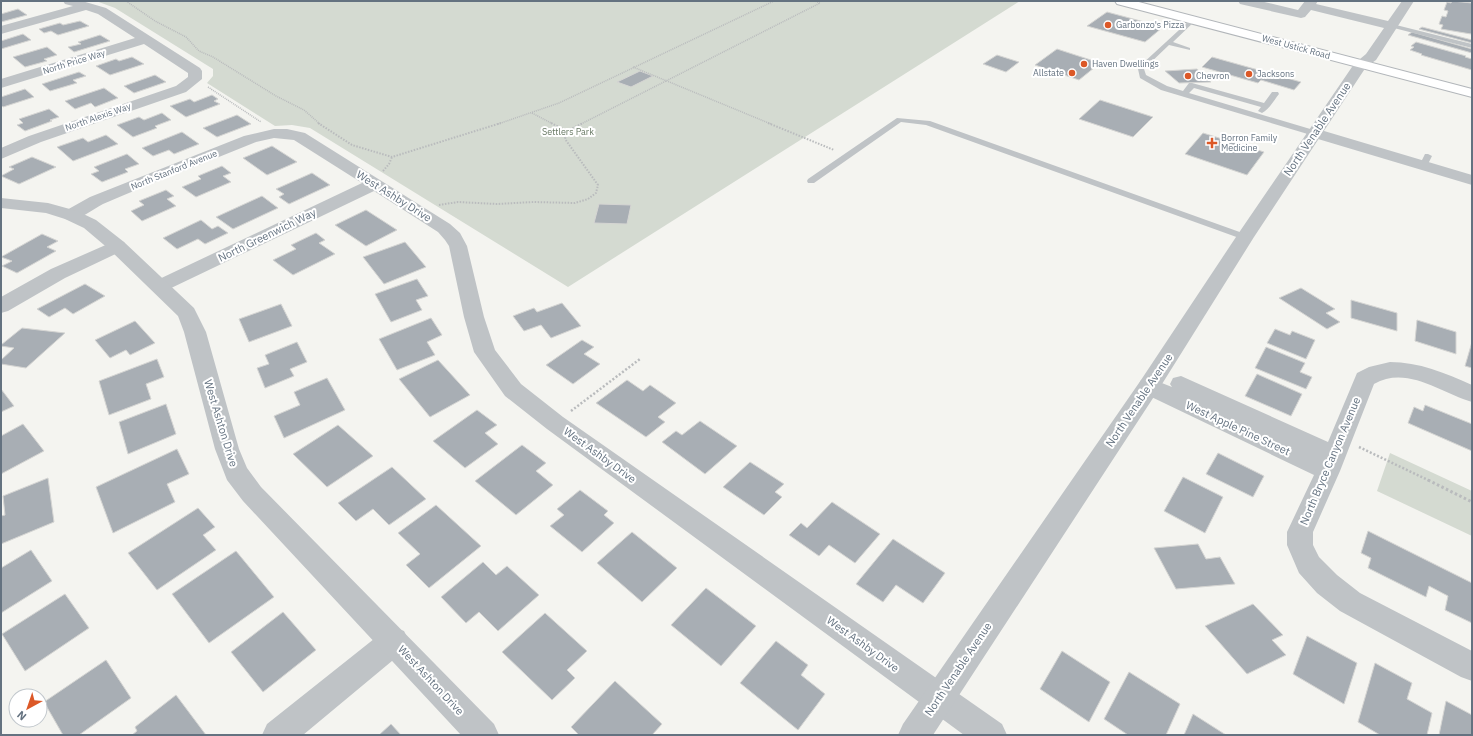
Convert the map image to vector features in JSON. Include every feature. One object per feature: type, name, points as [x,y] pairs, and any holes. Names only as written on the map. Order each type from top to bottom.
[{"type":"main road","name":"West Ustick Road","points":[[1120,1],[1472,92]]},
{"type":"street","points":[[69,1],[102,11],[147,39],[195,71],[199,82]]},
{"type":"street","points":[[1244,1],[1307,7],[1392,26]]},
{"type":"street","name":"North Venable Avenue","points":[[914,735],[1153,379],[1314,133],[1362,64],[1372,57],[1408,1]]},
{"type":"street","points":[[1,30],[88,6]]},
{"type":"street","name":"North Price Way","points":[[1,84],[147,39]]},
{"type":"street","name":"North Alexis Way","points":[[1,154],[35,139],[199,82]]},
{"type":"street","name":"West Ashby Drive","points":[[271,128],[299,136],[377,179],[444,228],[453,237],[458,246],[474,317],[485,352],[513,390],[555,423],[991,735]]},
{"type":"street","name":"North Stanford Avenue","points":[[71,215],[96,201],[264,134],[271,128]]},
{"type":"street","points":[[1314,133],[1426,161],[1472,180]]},
{"type":"street","name":"North Greenwich Way","points":[[160,286],[377,179]]},
{"type":"street","name":"West Ashton Drive","points":[[1,203],[48,208],[71,215],[90,224],[117,246],[187,313],[195,332],[227,449],[236,473],[252,494],[483,735]]},
{"type":"street","points":[[1,306],[64,269],[117,246]]},
{"type":"street","name":"North Bryce Canyon Avenue","points":[[1472,394],[1422,374],[1385,369],[1373,373],[1365,379],[1335,455],[1300,532],[1300,545],[1309,564],[1327,584],[1350,602],[1472,667]]},
{"type":"street","name":"West Apple Pine Street","points":[[1153,379],[1335,455]]},
{"type":"street","points":[[278,735],[394,641]]},
{"type":"lane","points":[[1193,20],[1143,66],[1141,69],[1143,76],[1164,88],[1314,133]]},
{"type":"lane","points":[[1392,26],[1472,46]]},
{"type":"lane","points":[[1168,43],[1188,49]]},
{"type":"lane","points":[[1184,94],[1192,85],[1266,106]]},
{"type":"lane","points":[[1258,116],[1275,94]]},
{"type":"lane","points":[[811,181],[900,120],[927,123],[1245,237]]},
{"type":"path","points":[[126,1],[155,21],[186,37],[199,51],[213,57],[276,96],[304,110],[323,127],[352,145],[392,157],[559,103],[774,1]]},
{"type":"path","points":[[437,206],[458,202],[497,204],[534,202],[575,204],[588,199],[596,193],[598,185],[565,139],[567,131],[820,3],[815,1]]},
{"type":"path","points":[[633,67],[848,156]]},
{"type":"path","points":[[199,82],[271,128]]},
{"type":"path","points":[[531,113],[567,131]]},
{"type":"path","points":[[377,179],[389,164],[392,157]]},
{"type":"path","points":[[568,413],[640,359]]},
{"type":"path","points":[[1335,455],[1472,502]]},
{"type":"green space","name":"Settlers Park","points":[[96,1],[1020,1],[568,287],[310,128],[292,125],[275,126],[207,83],[213,76],[213,69],[115,8]]},
{"type":"green space","points":[[1390,453],[1472,491],[1472,536],[1377,491]]},
{"type":"building","points":[[1452,1],[1472,3],[1471,34],[1441,29],[1443,25],[1439,24],[1442,16],[1446,17],[1448,11],[1444,10],[1447,2],[1451,3]]},
{"type":"building","points":[[18,9],[27,15],[1,22],[1,14]]},
{"type":"building","points":[[1107,12],[1163,27],[1145,42],[1087,26]]},
{"type":"building","points":[[80,21],[89,26],[58,35],[51,31],[44,33],[39,29],[60,23],[63,25]]},
{"type":"building","points":[[1422,27],[1472,40],[1472,43],[1419,29]]},
{"type":"building","points":[[1412,32],[1472,49],[1472,53],[1408,35]]},
{"type":"building","points":[[23,34],[31,40],[1,49],[1,41]]},
{"type":"building","points":[[100,35],[110,41],[74,52],[68,47],[81,44],[78,42]]},
{"type":"building","points":[[1416,42],[1472,59],[1472,70],[1421,55],[1422,54],[1410,50],[1414,47],[1411,46]]},
{"type":"building","points":[[47,47],[57,55],[44,59],[47,61],[25,67],[13,57]]},
{"type":"building","points":[[1057,49],[1100,63],[1079,80],[1035,65]]},
{"type":"building","points":[[997,55],[1019,62],[1006,72],[983,64]]},
{"type":"building","points":[[132,57],[144,64],[110,75],[96,66],[116,59],[119,61]]},
{"type":"building","name":"Jacksons","points":[[1212,57],[1301,82],[1294,90],[1261,80],[1258,83],[1202,67]]},
{"type":"building","name":"Chevron","points":[[1197,69],[1211,82],[1179,83],[1165,71]]},
{"type":"building","points":[[640,71],[653,76],[631,87],[617,82]]},
{"type":"building","points":[[79,72],[86,76],[73,80],[77,83],[50,91],[42,84]]},
{"type":"building","points":[[155,75],[166,82],[134,93],[124,86]]},
{"type":"building","points":[[104,88],[118,98],[95,107],[91,103],[75,109],[65,101]]},
{"type":"building","points":[[25,89],[34,97],[3,107],[1,105],[1,97]]},
{"type":"building","points":[[212,95],[218,99],[214,101],[220,104],[186,117],[170,106],[190,99],[194,102]]},
{"type":"building","points":[[1100,100],[1153,117],[1133,137],[1079,119]]},
{"type":"building","points":[[49,109],[59,117],[25,131],[17,125],[23,123],[19,119]]},
{"type":"building","points":[[162,113],[171,120],[155,126],[157,128],[133,137],[117,125],[139,117],[144,120]]},
{"type":"building","points":[[237,115],[251,124],[217,137],[203,128]]},
{"type":"building","points":[[182,132],[199,144],[174,154],[169,150],[153,156],[142,148]]},
{"type":"building","points":[[1203,133],[1264,152],[1247,175],[1185,154]]},
{"type":"building","points":[[106,135],[118,144],[73,161],[57,147],[83,138],[88,142]]},
{"type":"building","points":[[272,146],[297,162],[267,175],[243,158]]},
{"type":"building","points":[[127,154],[139,164],[125,169],[128,172],[102,182],[91,174],[99,171],[94,167]]},
{"type":"building","points":[[32,157],[56,167],[19,184],[1,176],[14,169],[9,167]]},
{"type":"building","points":[[222,166],[231,173],[223,176],[231,182],[196,197],[182,187],[201,179],[198,176]]},
{"type":"building","points":[[312,173],[330,185],[289,204],[279,197],[284,194],[276,189]]},
{"type":"building","points":[[166,190],[174,196],[167,199],[176,206],[142,221],[131,211],[144,205],[139,201]]},
{"type":"building","points":[[262,196],[278,208],[233,229],[216,217]]},
{"type":"building","points":[[599,204],[631,205],[627,224],[594,223]]},
{"type":"building","points":[[366,210],[397,230],[366,246],[335,225]]},
{"type":"building","points":[[201,220],[212,229],[218,226],[228,233],[205,244],[198,239],[177,249],[163,238]]},
{"type":"building","points":[[316,233],[325,240],[319,243],[335,254],[293,275],[273,260],[296,249],[291,245]]},
{"type":"building","points":[[42,234],[58,241],[47,247],[56,251],[17,273],[2,266],[12,261],[1,257]]},
{"type":"building","points":[[405,242],[426,267],[384,284],[363,257]]},
{"type":"building","points":[[417,279],[428,296],[416,300],[422,310],[391,322],[375,294]]},
{"type":"building","points":[[85,284],[105,296],[73,314],[65,308],[49,317],[37,309]]},
{"type":"building","points":[[1301,288],[1335,309],[1326,313],[1340,322],[1327,329],[1279,298]]},
{"type":"building","points":[[1351,300],[1397,313],[1397,331],[1351,318]]},
{"type":"building","points":[[562,303],[581,326],[551,338],[541,325],[524,331],[513,316],[534,308],[537,312]]},
{"type":"building","points":[[281,304],[292,326],[249,342],[239,319]]},
{"type":"building","points":[[431,318],[442,335],[427,342],[435,355],[397,370],[379,339]]},
{"type":"building","points":[[1417,320],[1456,332],[1456,354],[1415,341]]},
{"type":"building","points":[[135,321],[155,343],[130,355],[126,350],[110,358],[95,340]]},
{"type":"building","points":[[22,328],[65,333],[26,368],[1,364],[1,360],[14,348],[1,345]]},
{"type":"building","points":[[1275,329],[1290,335],[1292,331],[1315,340],[1306,359],[1267,343]]},
{"type":"building","points":[[582,340],[594,347],[584,354],[600,364],[573,384],[546,365]]},
{"type":"building","points":[[297,342],[307,362],[290,369],[294,376],[265,388],[257,368],[269,364],[265,355]]},
{"type":"building","points":[[1472,342],[1472,368],[1465,366]]},
{"type":"building","points":[[1266,347],[1305,363],[1300,372],[1312,377],[1306,389],[1255,368]]},
{"type":"building","points":[[157,359],[164,377],[146,384],[151,399],[109,415],[99,381]]},
{"type":"building","points":[[438,360],[470,395],[430,417],[399,379]]},
{"type":"building","points":[[1257,374],[1302,394],[1291,416],[1245,396]]},
{"type":"building","points":[[327,378],[345,410],[284,438],[274,416],[300,405],[294,392]]},
{"type":"building","points":[[627,380],[643,391],[650,385],[676,403],[658,417],[665,422],[646,437],[596,403]]},
{"type":"building","points":[[1,389],[14,406],[1,412]]},
{"type":"building","points":[[166,404],[176,434],[128,454],[119,422]]},
{"type":"building","points":[[1425,405],[1472,424],[1472,451],[1408,423],[1414,407],[1423,411]]},
{"type":"building","points":[[477,410],[497,425],[485,433],[498,444],[465,468],[433,441]]},
{"type":"building","points":[[700,421],[737,446],[705,474],[662,442],[676,431],[682,435]]},
{"type":"building","points":[[23,424],[44,451],[1,474],[1,436]]},
{"type":"building","points":[[338,425],[373,456],[327,487],[293,454]]},
{"type":"building","points":[[522,445],[546,463],[536,471],[553,485],[516,515],[475,481]]},
{"type":"building","points":[[177,449],[189,474],[167,484],[175,502],[113,533],[96,487]]},
{"type":"building","points":[[1218,453],[1264,476],[1253,497],[1206,474]]},
{"type":"building","points":[[750,462],[784,484],[775,492],[782,497],[764,515],[723,487]]},
{"type":"building","points":[[392,467],[426,499],[389,525],[373,509],[356,521],[338,503]]},
{"type":"building","points":[[1183,477],[1223,497],[1205,533],[1164,511]]},
{"type":"building","points":[[48,478],[54,522],[1,544],[1,516],[5,515],[3,496]]},
{"type":"building","points":[[580,490],[608,511],[604,515],[614,523],[582,552],[550,526],[564,515],[557,509]]},
{"type":"building","points":[[832,502],[880,534],[855,563],[829,545],[819,556],[789,535],[801,523],[807,528]]},
{"type":"building","points":[[436,505],[481,546],[429,588],[406,565],[420,554],[398,533]]},
{"type":"building","points":[[198,508],[215,527],[203,535],[216,550],[157,590],[128,553]]},
{"type":"building","points":[[1368,531],[1472,583],[1472,623],[1445,610],[1448,596],[1429,586],[1426,597],[1368,568],[1371,558],[1361,553]]},
{"type":"building","points":[[632,532],[677,568],[642,602],[597,563]]},
{"type":"building","points":[[893,539],[945,573],[923,603],[896,585],[883,602],[856,584]]},
{"type":"building","points":[[1198,544],[1206,559],[1220,557],[1235,584],[1176,589],[1154,548]]},
{"type":"building","points":[[31,550],[52,581],[1,613],[1,568]]},
{"type":"building","points":[[236,551],[274,597],[209,643],[172,594]]},
{"type":"building","points":[[483,562],[496,575],[507,566],[539,595],[498,631],[479,612],[466,623],[441,597]]},
{"type":"building","points":[[706,588],[756,626],[721,666],[671,625]]},
{"type":"building","points":[[65,594],[89,628],[25,671],[2,634]]},
{"type":"building","points":[[1253,604],[1283,635],[1272,640],[1286,655],[1247,674],[1205,626]]},
{"type":"building","points":[[283,612],[316,650],[263,692],[231,652]]},
{"type":"building","points":[[545,613],[587,651],[567,670],[575,678],[552,700],[502,652]]},
{"type":"building","points":[[1307,636],[1357,663],[1344,704],[1293,674]]},
{"type":"building","points":[[776,641],[808,665],[801,675],[825,694],[798,730],[740,683]]},
{"type":"building","points":[[1062,651],[1110,682],[1089,722],[1040,689]]},
{"type":"building","points":[[106,660],[131,698],[79,735],[63,735],[48,709],[48,699]]},
{"type":"building","points":[[1375,663],[1412,683],[1407,699],[1432,713],[1427,735],[1380,735],[1358,722]]},
{"type":"building","points":[[1129,672],[1180,704],[1166,735],[1128,735],[1104,719]]},
{"type":"building","points":[[615,681],[662,724],[652,735],[579,735],[571,727]]},
{"type":"building","points":[[176,695],[206,735],[132,735],[137,731],[135,727]]},
{"type":"building","points":[[1446,701],[1472,715],[1472,735],[1439,735]]},
{"type":"building","points":[[1193,714],[1226,735],[1184,735]]},
{"type":"building","points":[[391,724],[401,735],[379,735]]},
{"type":"place","name":"Garbonzo's Pizza","points":[[1108,25]]},
{"type":"place","name":"Haven Dwellings","points":[[1084,64]]},
{"type":"place","name":"Allstate","points":[[1072,73]]},
{"type":"place","name":"Jacksons","points":[[1249,74]]},
{"type":"place","name":"Chevron","points":[[1188,76]]},
{"type":"place","name":"Borron Family Medicine","points":[[1212,143]]}]
